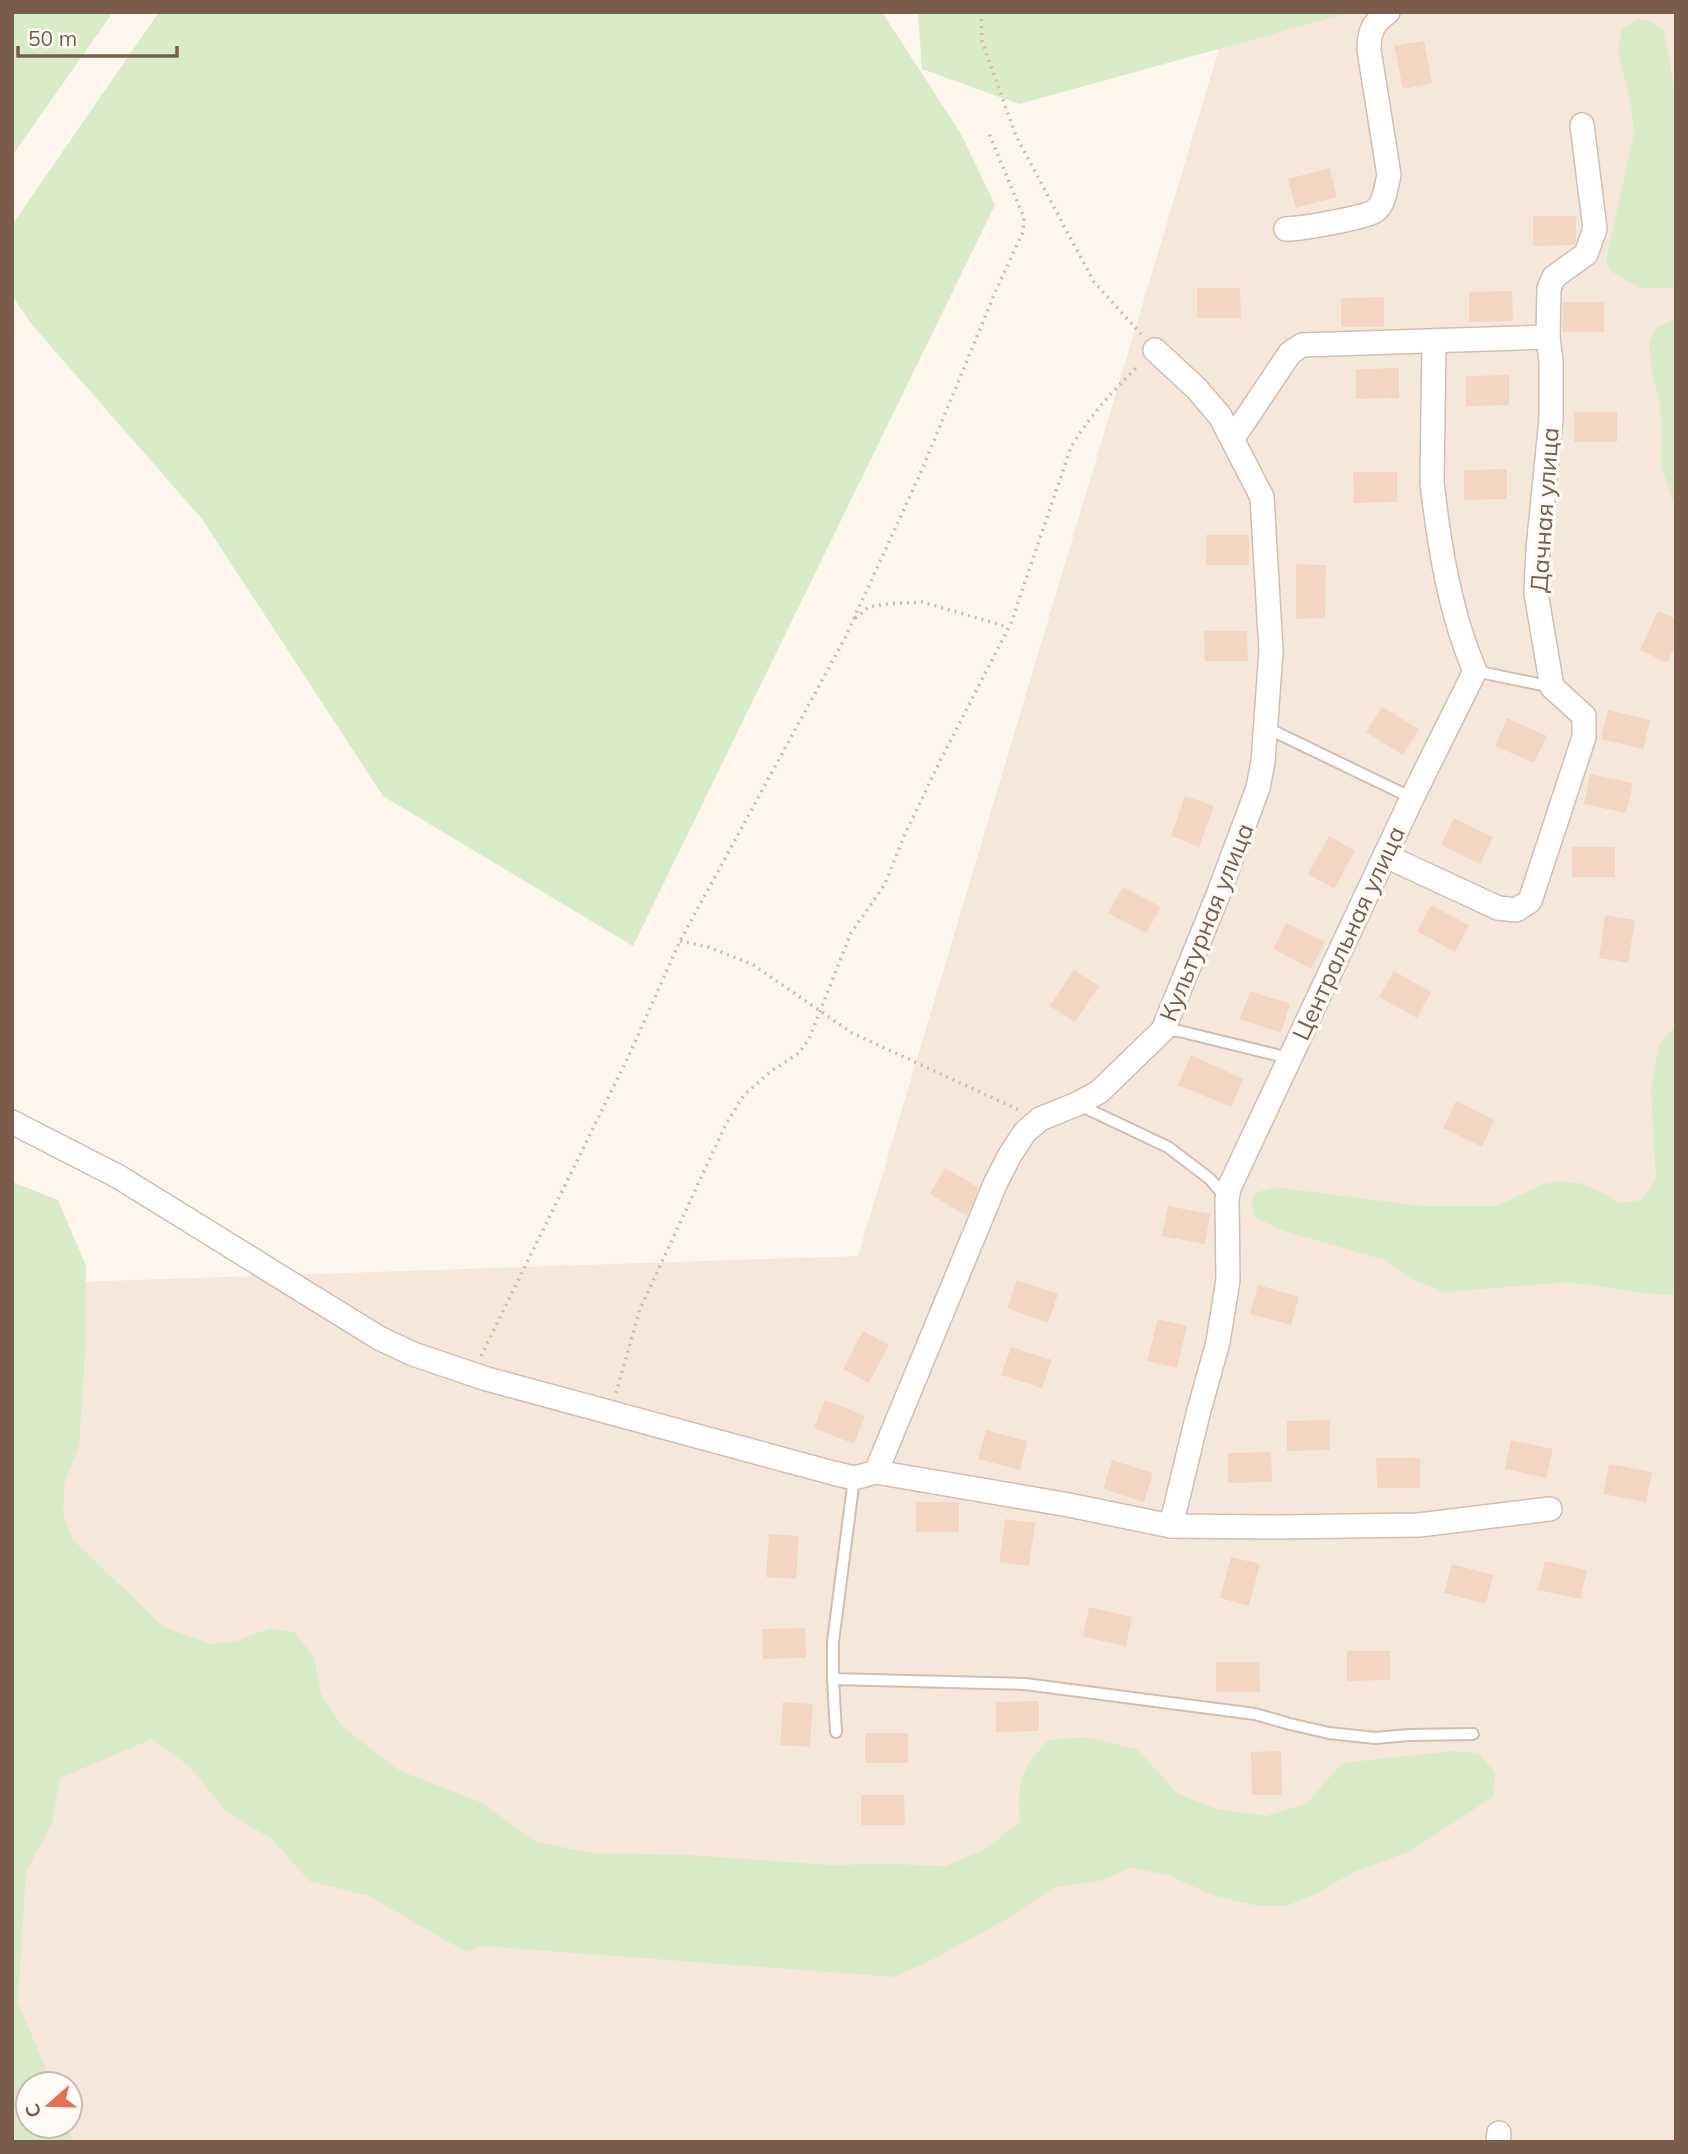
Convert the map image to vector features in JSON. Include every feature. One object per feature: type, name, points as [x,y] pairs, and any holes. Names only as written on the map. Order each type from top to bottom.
[{"type":"street","points":[[1286,229],[1363,216],[1376,211],[1385,196],[1389,175],[1369,50],[1369,32],[1376,21],[1388,12]]},
{"type":"street","name":"Дачная улица","points":[[1552,687],[1536,593],[1551,419],[1549,288],[1554,277],[1586,254],[1595,229],[1582,125]]},
{"type":"street","points":[[1233,438],[1290,353],[1302,345],[1548,337]]},
{"type":"street","points":[[1434,342],[1433,494],[1458,626],[1475,671]]},
{"type":"street","name":"Культурная улица","points":[[865,1475],[996,1182],[1025,1132],[1040,1119],[1077,1104],[1106,1086],[1163,1030],[1258,789],[1263,762],[1271,651],[1262,497],[1220,416],[1155,350]]},
{"type":"street","name":"Центральная улица","points":[[1171,1526],[1218,1342],[1228,1280],[1229,1188],[1412,798],[1475,671]]},
{"type":"street","points":[[1386,856],[1498,908],[1516,910],[1530,901],[1584,737],[1584,716],[1552,687]]},
{"type":"street","points":[[12,1122],[119,1177],[379,1338],[413,1354],[486,1379],[610,1413],[865,1475],[1069,1505],[1171,1526],[1419,1525],[1550,1509]]},
{"type":"lane","points":[[1475,671],[1552,687]]},
{"type":"lane","points":[[1265,727],[1412,798]]},
{"type":"lane","points":[[1163,1030],[1179,1031],[1289,1058]]},
{"type":"lane","points":[[1077,1104],[1168,1147],[1210,1179],[1227,1200]]},
{"type":"lane","points":[[836,1732],[832,1643],[865,1475]]},
{"type":"lane","points":[[832,1679],[1025,1684],[1255,1713],[1290,1724],[1375,1738],[1473,1734]]},
{"type":"path","points":[[610,1413],[640,1309],[726,1124],[744,1095],[770,1072],[799,1053],[809,1039],[851,933],[885,884],[905,834],[1008,627],[1071,447],[1085,423],[1103,401],[1155,350],[1094,282],[1016,136],[982,41],[981,12]]},
{"type":"path","points":[[471,1373],[630,1053],[680,941],[854,619],[921,472],[1023,232],[1024,218],[1014,189],[988,131]]},
{"type":"path","points":[[854,619],[869,607],[922,602],[1008,627]]},
{"type":"path","points":[[680,941],[708,947],[752,964],[852,1032],[1040,1119]]},
{"type":"shaded area","points":[[1230,12],[1676,12],[1676,2142],[12,2142],[12,1284],[858,1256]]},
{"type":"green space","points":[[12,12],[113,12],[12,156]]},
{"type":"green space","points":[[159,12],[882,12],[961,134],[995,205],[633,946],[383,796],[202,519],[33,326],[12,296],[12,225]]},
{"type":"green space","points":[[918,12],[1353,12],[1019,104],[922,69]]},
{"type":"green space","points":[[1639,19],[1651,21],[1664,32],[1676,98],[1676,286],[1672,288],[1641,288],[1610,271],[1606,260],[1634,133],[1631,105],[1618,50],[1622,28]]},
{"type":"green space","points":[[1676,318],[1676,510],[1661,466],[1662,426],[1649,344],[1656,328]]},
{"type":"green space","points":[[1676,1025],[1676,1295],[1570,1282],[1445,1292],[1416,1281],[1384,1260],[1284,1231],[1255,1217],[1251,1203],[1255,1193],[1274,1187],[1421,1206],[1497,1206],[1543,1184],[1559,1181],[1579,1183],[1602,1192],[1619,1203],[1642,1200],[1656,1179],[1651,1090],[1659,1045]]},
{"type":"green space","points":[[12,1182],[58,1200],[86,1266],[85,1354],[79,1447],[65,1481],[63,1513],[73,1540],[164,1627],[210,1644],[236,1641],[271,1628],[295,1633],[314,1657],[321,1694],[342,1726],[398,1770],[480,1802],[537,1842],[592,1853],[689,1855],[830,1865],[945,1866],[986,1849],[1020,1821],[1020,1786],[1026,1768],[1048,1740],[1085,1737],[1137,1749],[1178,1794],[1217,1809],[1266,1816],[1307,1803],[1342,1763],[1453,1751],[1478,1753],[1495,1772],[1494,1796],[1409,1852],[1354,1872],[1315,1894],[1286,1906],[1258,1906],[1212,1895],[1168,1875],[1131,1868],[1099,1881],[1055,1887],[1009,1918],[928,1962],[894,1977],[482,1946],[466,1952],[369,1896],[309,1881],[273,1840],[226,1811],[189,1766],[152,1739],[60,1778],[52,1823],[26,1872],[18,2002],[46,2070],[14,2070],[14,2140],[73,2142],[12,2142]]},
{"type":"building","points":[[1424,41],[1432,83],[1403,89],[1394,46]]},
{"type":"building","points":[[1330,168],[1337,197],[1296,208],[1288,179]]},
{"type":"building","points":[[1533,216],[1576,216],[1574,245],[1533,246]]},
{"type":"building","points":[[1197,288],[1240,288],[1241,318],[1197,318]]},
{"type":"building","points":[[1512,291],[1513,321],[1469,322],[1469,292]]},
{"type":"building","points":[[1384,297],[1384,327],[1341,327],[1341,298]]},
{"type":"building","points":[[1563,302],[1604,302],[1604,332],[1562,332]]},
{"type":"building","points":[[1399,368],[1399,398],[1356,399],[1356,369]]},
{"type":"building","points":[[1509,375],[1509,405],[1466,406],[1466,376]]},
{"type":"building","points":[[1574,412],[1617,412],[1617,442],[1574,442]]},
{"type":"building","points":[[1507,469],[1507,499],[1464,500],[1464,470]]},
{"type":"building","points":[[1353,472],[1397,472],[1397,502],[1354,503]]},
{"type":"building","points":[[1206,535],[1249,535],[1249,565],[1206,565]]},
{"type":"building","points":[[1296,564],[1326,565],[1325,618],[1296,619]]},
{"type":"building","points":[[1658,611],[1676,619],[1676,644],[1667,663],[1640,650]]},
{"type":"building","points":[[1204,631],[1247,631],[1248,661],[1205,661]]},
{"type":"building","points":[[1382,707],[1419,729],[1403,755],[1366,732]]},
{"type":"building","points":[[1608,710],[1650,720],[1643,749],[1601,739]]},
{"type":"building","points":[[1507,718],[1547,736],[1534,763],[1495,746]]},
{"type":"building","points":[[1590,774],[1633,783],[1626,813],[1584,804]]},
{"type":"building","points":[[1185,796],[1214,806],[1199,847],[1171,836]]},
{"type":"building","points":[[1454,818],[1493,837],[1480,864],[1441,845]]},
{"type":"building","points":[[1329,836],[1355,851],[1334,889],[1308,874]]},
{"type":"building","points":[[1572,847],[1615,847],[1615,877],[1572,877]]},
{"type":"building","points":[[1123,887],[1161,907],[1146,933],[1108,913]]},
{"type":"building","points":[[1431,905],[1469,925],[1455,952],[1417,931]]},
{"type":"building","points":[[1605,915],[1635,920],[1628,963],[1599,958]]},
{"type":"building","points":[[1286,923],[1325,942],[1311,969],[1273,949]]},
{"type":"building","points":[[1074,970],[1099,986],[1075,1022],[1050,1006]]},
{"type":"building","points":[[1394,971],[1431,992],[1417,1018],[1379,997]]},
{"type":"building","points":[[1250,991],[1290,1004],[1281,1033],[1240,1019]]},
{"type":"building","points":[[1191,1055],[1243,1079],[1231,1107],[1178,1085]]},
{"type":"building","points":[[1456,1101],[1494,1120],[1482,1147],[1443,1128]]},
{"type":"building","points":[[945,1168],[979,1188],[967,1216],[930,1194]]},
{"type":"building","points":[[1168,1206],[1210,1214],[1205,1244],[1162,1236]]},
{"type":"building","points":[[1017,1280],[1058,1294],[1048,1323],[1007,1308]]},
{"type":"building","points":[[1258,1285],[1299,1297],[1291,1325],[1250,1314]]},
{"type":"building","points":[[1158,1319],[1187,1326],[1177,1368],[1147,1361]]},
{"type":"building","points":[[863,1331],[889,1345],[869,1383],[843,1369]]},
{"type":"building","points":[[1011,1347],[1052,1360],[1042,1388],[1001,1375]]},
{"type":"building","points":[[825,1400],[865,1416],[854,1444],[814,1428]]},
{"type":"building","points":[[1330,1420],[1330,1450],[1287,1451],[1287,1421]]},
{"type":"building","points":[[986,1430],[1027,1441],[1020,1470],[978,1459]]},
{"type":"building","points":[[1511,1440],[1553,1449],[1546,1478],[1505,1469]]},
{"type":"building","points":[[1271,1452],[1272,1482],[1228,1483],[1228,1453]]},
{"type":"building","points":[[1376,1458],[1420,1458],[1420,1488],[1377,1488]]},
{"type":"building","points":[[1112,1460],[1153,1473],[1144,1502],[1103,1489]]},
{"type":"building","points":[[1609,1464],[1652,1472],[1646,1502],[1603,1494]]},
{"type":"building","points":[[916,1502],[959,1502],[959,1532],[916,1532]]},
{"type":"building","points":[[1005,1519],[1035,1523],[1029,1566],[999,1562]]},
{"type":"building","points":[[769,1534],[799,1536],[796,1579],[766,1577]]},
{"type":"building","points":[[1231,1557],[1260,1564],[1249,1606],[1220,1598]]},
{"type":"building","points":[[1545,1561],[1587,1570],[1580,1599],[1538,1590]]},
{"type":"building","points":[[1452,1564],[1493,1575],[1486,1604],[1444,1593]]},
{"type":"building","points":[[1089,1607],[1132,1617],[1126,1646],[1083,1637]]},
{"type":"building","points":[[805,1628],[806,1658],[763,1659],[762,1629]]},
{"type":"building","points":[[1347,1651],[1390,1651],[1390,1680],[1347,1681]]},
{"type":"building","points":[[1216,1662],[1259,1662],[1260,1692],[1216,1692]]},
{"type":"building","points":[[1039,1701],[1039,1731],[996,1732],[996,1702]]},
{"type":"building","points":[[783,1702],[813,1704],[810,1747],[780,1745]]},
{"type":"building","points":[[865,1733],[908,1733],[908,1763],[865,1763]]},
{"type":"building","points":[[1281,1751],[1282,1795],[1252,1795],[1251,1752]]},
{"type":"building","points":[[861,1795],[904,1795],[905,1825],[861,1825]]}]
